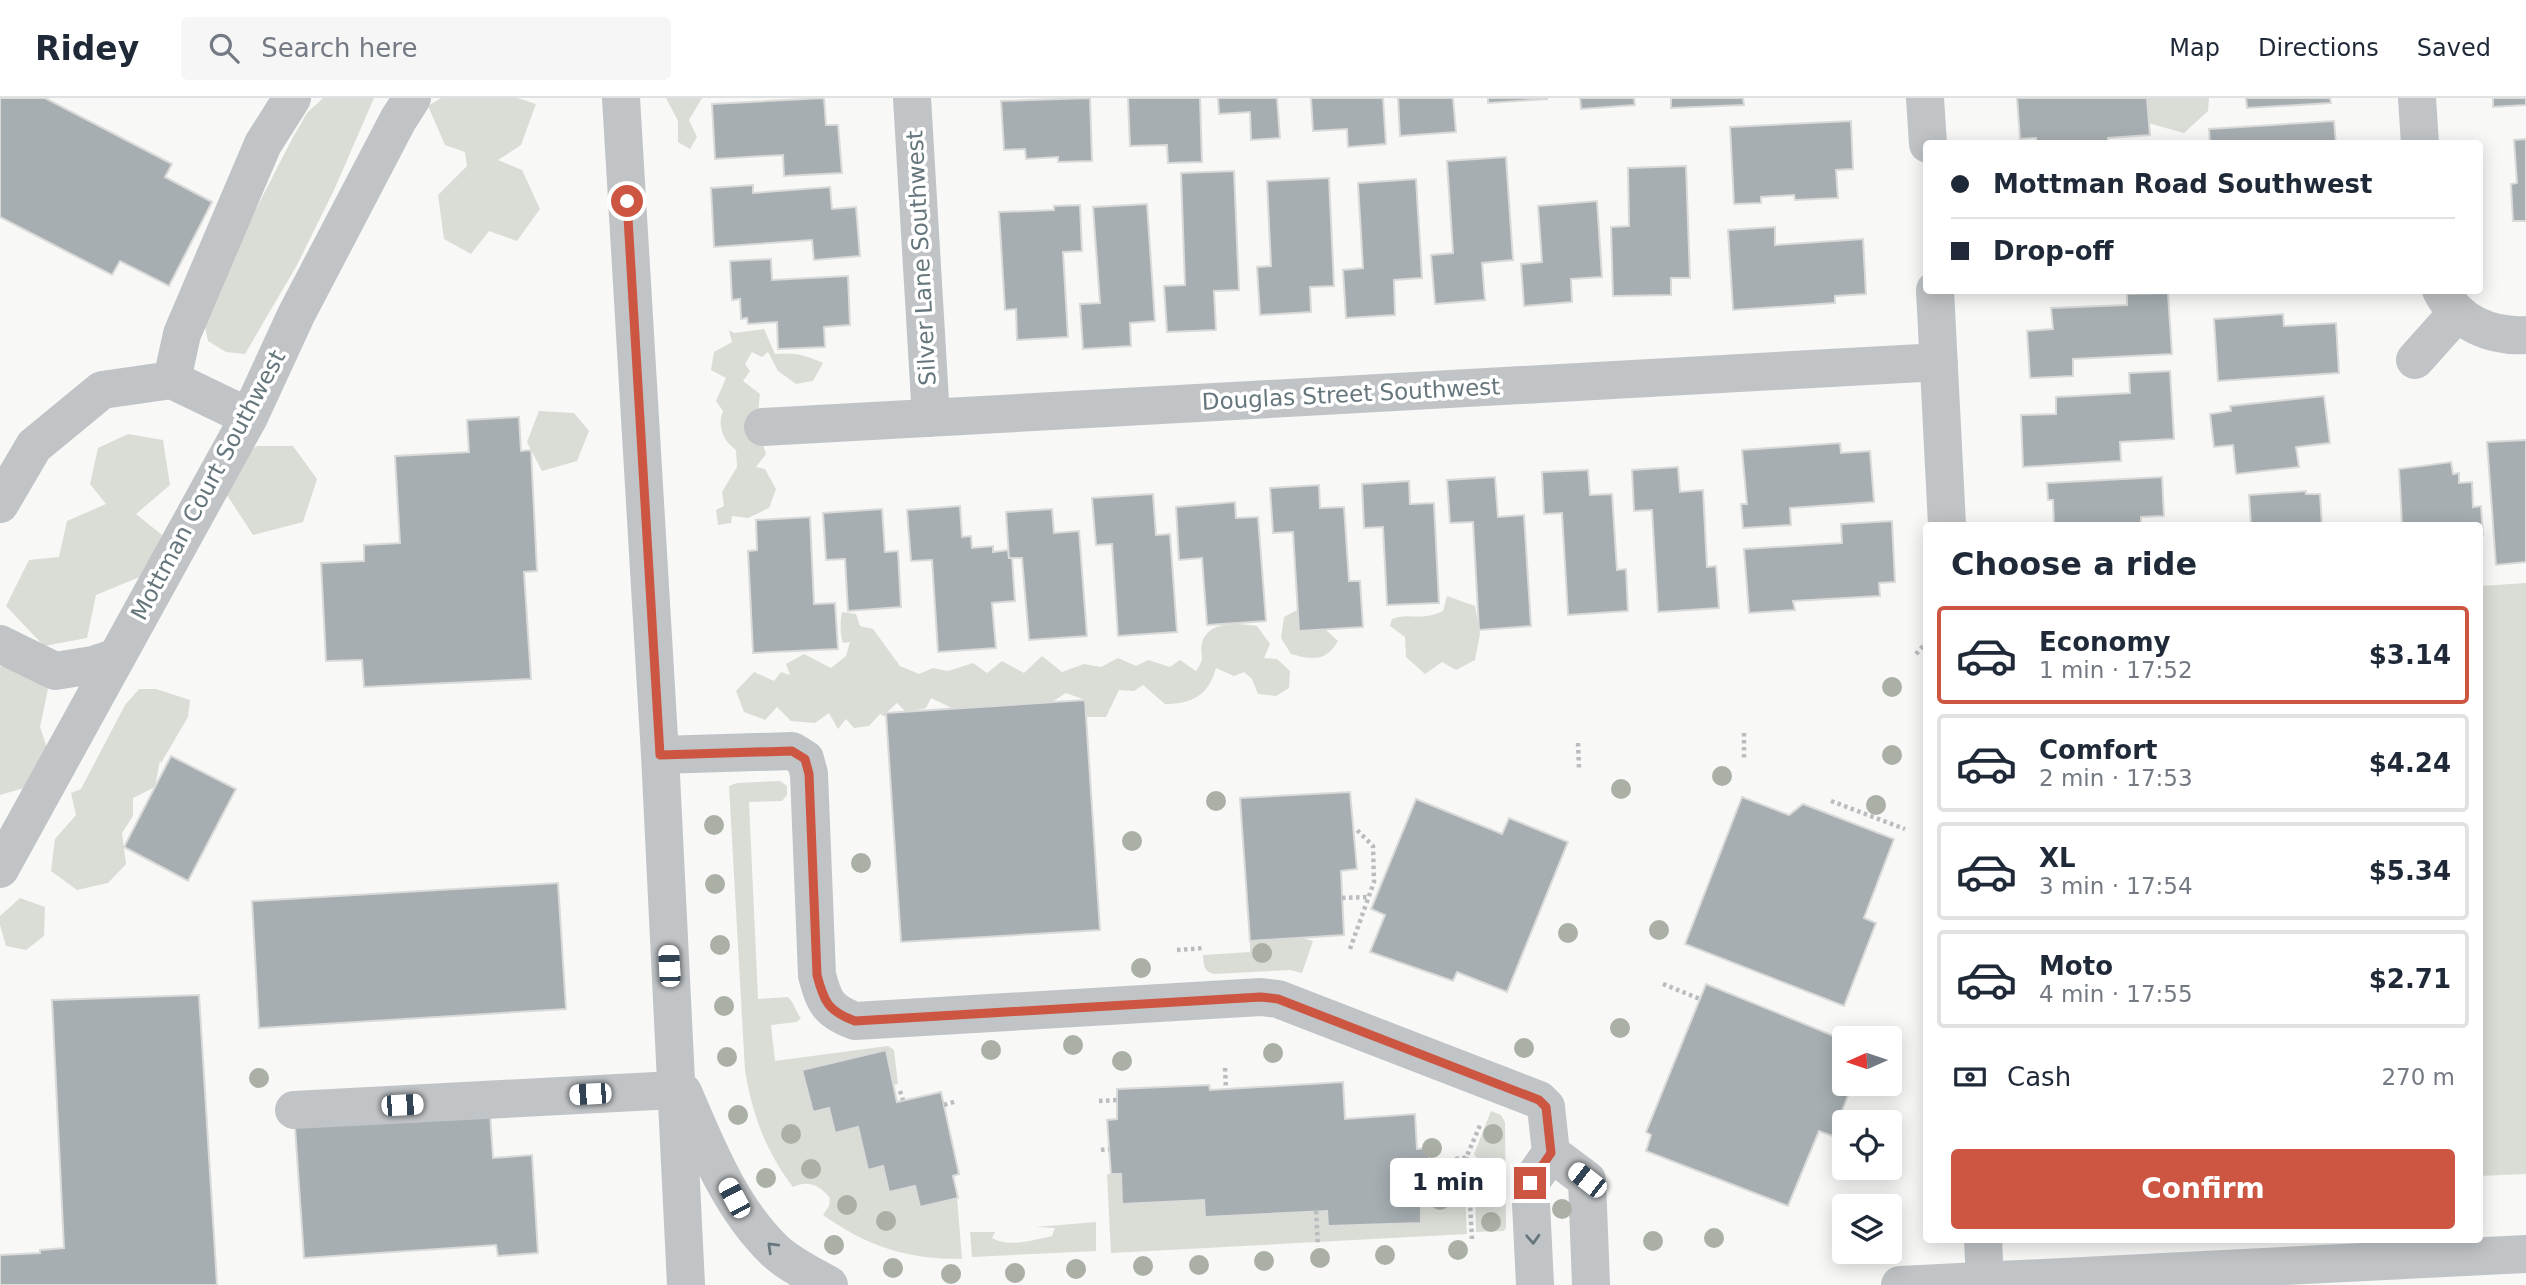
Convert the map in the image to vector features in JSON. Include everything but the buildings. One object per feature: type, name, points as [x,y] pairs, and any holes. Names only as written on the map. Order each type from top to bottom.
[{"type":"street","points":[[172,380],[182,334],[263,144],[292,98]]},
{"type":"street","name":"Mottman Court Southwest","points":[[4,854],[117,657],[249,417],[296,316],[391,132],[412,98]]},
{"type":"street","points":[[621,98],[660,755],[685,1285]]},
{"type":"street","name":"Silver Lane Southwest","points":[[912,98],[931,418]]},
{"type":"street","points":[[1925,98],[1928,140]]},
{"type":"street","points":[[2417,98],[2420,140]]},
{"type":"street","points":[[1935,294],[1947,522]]},
{"type":"street","points":[[2415,360],[2449,302],[2473,325],[2497,333],[2526,335]]},
{"type":"street","name":"Douglas Street Southwest","points":[[763,427],[1939,362]]},
{"type":"street","points":[[0,504],[33,446],[102,390],[172,380],[249,417]]},
{"type":"street","points":[[0,643],[55,671],[93,665],[117,657]]},
{"type":"street","points":[[660,755],[792,751],[805,759],[809,774],[817,975],[823,998],[837,1014],[855,1021],[1248,997],[1278,999],[1539,1100],[1546,1107],[1551,1153],[1530,1183],[1535,1285]]},
{"type":"street","points":[[294,1110],[674,1081]]},
{"type":"street","points":[[674,1081],[713,1160],[754,1228],[775,1251],[793,1265],[828,1285]]},
{"type":"street","points":[[1551,1153],[1587,1180],[1591,1285]]},
{"type":"street","points":[[1983,1243],[1985,1281]]},
{"type":"street","points":[[1900,1285],[2288,1275],[2526,1254]]},
{"type":"path","points":[[1916,654],[1923,646]]},
{"type":"path","points":[[1744,733],[1744,759]]},
{"type":"path","points":[[1578,743],[1579,769]]},
{"type":"path","points":[[1831,801],[1905,829]]},
{"type":"path","points":[[1350,949],[1374,882],[1373,846],[1355,828]]},
{"type":"path","points":[[1342,898],[1369,897]]},
{"type":"path","points":[[1177,950],[1203,948]]},
{"type":"path","points":[[1663,984],[1700,999]]},
{"type":"path","points":[[1226,1068],[1226,1089]]},
{"type":"path","points":[[900,1091],[903,1100]]},
{"type":"path","points":[[1099,1101],[1118,1100]]},
{"type":"path","points":[[943,1105],[957,1101]]},
{"type":"path","points":[[1466,1158],[1485,1113]]},
{"type":"path","points":[[1101,1150],[1109,1149]]},
{"type":"path","points":[[1466,1158],[1476,1170],[1476,1177],[1469,1185],[1456,1188],[1449,1183],[1447,1165],[1454,1159],[1466,1158]]},
{"type":"path","points":[[1469,1185],[1472,1239]]},
{"type":"path","points":[[1316,1211],[1318,1246]]},
{"type":"shaded area","points":[[323,98],[374,98],[334,190],[297,265],[245,354],[226,352],[208,341],[204,322],[211,297],[292,139],[307,113]]},
{"type":"shaded area","points":[[441,98],[517,98],[536,104],[521,145],[498,160],[522,170],[540,209],[517,241],[489,231],[471,254],[444,239],[438,195],[467,166],[465,152],[445,145],[428,106]]},
{"type":"shaded area","points":[[666,98],[702,98],[689,120],[697,137],[690,149],[678,142],[678,121]]},
{"type":"shaded area","points":[[2140,98],[2209,98],[2208,111],[2184,133],[2148,123]]},
{"type":"shaded area","points":[[764,329],[775,354],[800,355],[823,363],[813,381],[796,384],[778,371],[768,352],[762,357],[752,352],[745,364],[750,371],[743,381],[760,394],[759,424],[766,454],[756,467],[765,469],[776,489],[769,508],[748,518],[732,516],[731,523],[718,525],[716,510],[724,506],[722,492],[737,467],[736,450],[725,438],[721,428],[723,411],[716,401],[726,378],[711,370],[714,352],[732,342],[729,330],[734,333]]},
{"type":"shaded area","points":[[539,411],[574,413],[589,431],[577,461],[542,471],[527,442]]},
{"type":"shaded area","points":[[128,434],[163,440],[170,485],[136,514],[162,535],[142,576],[96,595],[87,638],[44,646],[6,606],[29,560],[59,557],[67,521],[106,504],[90,484],[98,448]]},
{"type":"shaded area","points":[[257,446],[293,446],[317,479],[303,522],[253,535],[227,495],[229,464]]},
{"type":"shaded area","points":[[2526,583],[2526,1174],[2483,1176],[2483,586]]},
{"type":"shaded area","points":[[1447,596],[1475,606],[1480,634],[1475,660],[1456,670],[1442,662],[1425,674],[1406,657],[1405,637],[1390,626],[1392,619],[1428,616],[1443,611]]},
{"type":"shaded area","points":[[1297,610],[1304,610],[1338,641],[1329,653],[1318,658],[1291,654],[1281,638],[1284,617]]},
{"type":"shaded area","points":[[842,612],[856,614],[860,626],[873,629],[900,666],[919,674],[933,668],[948,671],[973,663],[987,673],[1002,661],[1024,673],[1042,656],[1062,672],[1084,664],[1101,667],[1118,658],[1136,666],[1148,660],[1170,667],[1180,660],[1196,671],[1202,659],[1202,643],[1211,630],[1225,625],[1257,626],[1270,644],[1264,658],[1277,659],[1290,671],[1289,688],[1276,696],[1258,694],[1252,679],[1244,672],[1234,676],[1216,668],[1204,691],[1183,702],[1165,704],[1143,685],[1134,691],[1119,690],[1106,717],[1086,717],[1085,700],[1066,693],[1052,702],[954,709],[931,698],[926,708],[906,712],[897,703],[886,713],[886,717],[880,714],[869,726],[854,728],[846,719],[838,729],[829,713],[815,723],[791,721],[777,707],[765,720],[744,712],[736,691],[754,672],[774,681],[781,672],[790,675],[786,664],[804,654],[831,668],[846,656],[850,642],[843,643],[842,640]]},
{"type":"shaded area","points":[[11,662],[48,689],[40,727],[50,757],[24,788],[0,795],[0,667]]},
{"type":"shaded area","points":[[139,689],[156,689],[190,700],[188,717],[161,763],[160,760],[155,787],[133,798],[133,816],[122,833],[126,864],[108,883],[77,890],[51,871],[55,839],[76,815],[71,793],[81,789],[125,705]]},
{"type":"shaded area","points":[[780,781],[787,786],[787,795],[782,801],[749,802],[758,999],[788,997],[801,1018],[797,1022],[771,1025],[775,1061],[888,1046],[894,1050],[898,1084],[893,1085],[885,1051],[803,1070],[813,1112],[829,1108],[835,1133],[858,1127],[868,1170],[883,1166],[915,1186],[920,1207],[957,1198],[962,1259],[906,1254],[872,1243],[840,1226],[823,1215],[829,1206],[830,1198],[822,1190],[809,1184],[793,1187],[775,1160],[762,1132],[745,1070],[729,786],[737,783]]},
{"type":"shaded area","points":[[20,898],[45,907],[44,936],[26,950],[6,946],[0,925],[0,916]]},
{"type":"shaded area","points":[[1302,938],[1313,941],[1302,973],[1290,970],[1214,974],[1204,965],[1203,955],[1250,952],[1250,941]]},
{"type":"shaded area","points":[[1491,1111],[1501,1115],[1505,1122],[1506,1227],[1504,1231],[1476,1232],[1475,1187],[1480,1170],[1474,1154]]},
{"type":"shaded area","points":[[1107,1174],[1121,1174],[1123,1204],[1204,1200],[1205,1217],[1327,1211],[1328,1226],[1420,1223],[1421,1202],[1431,1201],[1430,1180],[1443,1180],[1451,1189],[1465,1194],[1467,1234],[1111,1253]]},
{"type":"shaded area","points":[[1096,1222],[1096,1251],[972,1257],[970,1232],[995,1232],[992,1238],[999,1241],[1022,1242],[1052,1236],[1055,1228],[1036,1227]]},
{"type":"route","points":[[627,201],[660,755],[792,751],[805,759],[809,774],[817,975],[823,998],[837,1014],[855,1021],[1261,997],[1278,999],[1539,1100],[1546,1107],[1551,1153],[1530,1183]]}]
